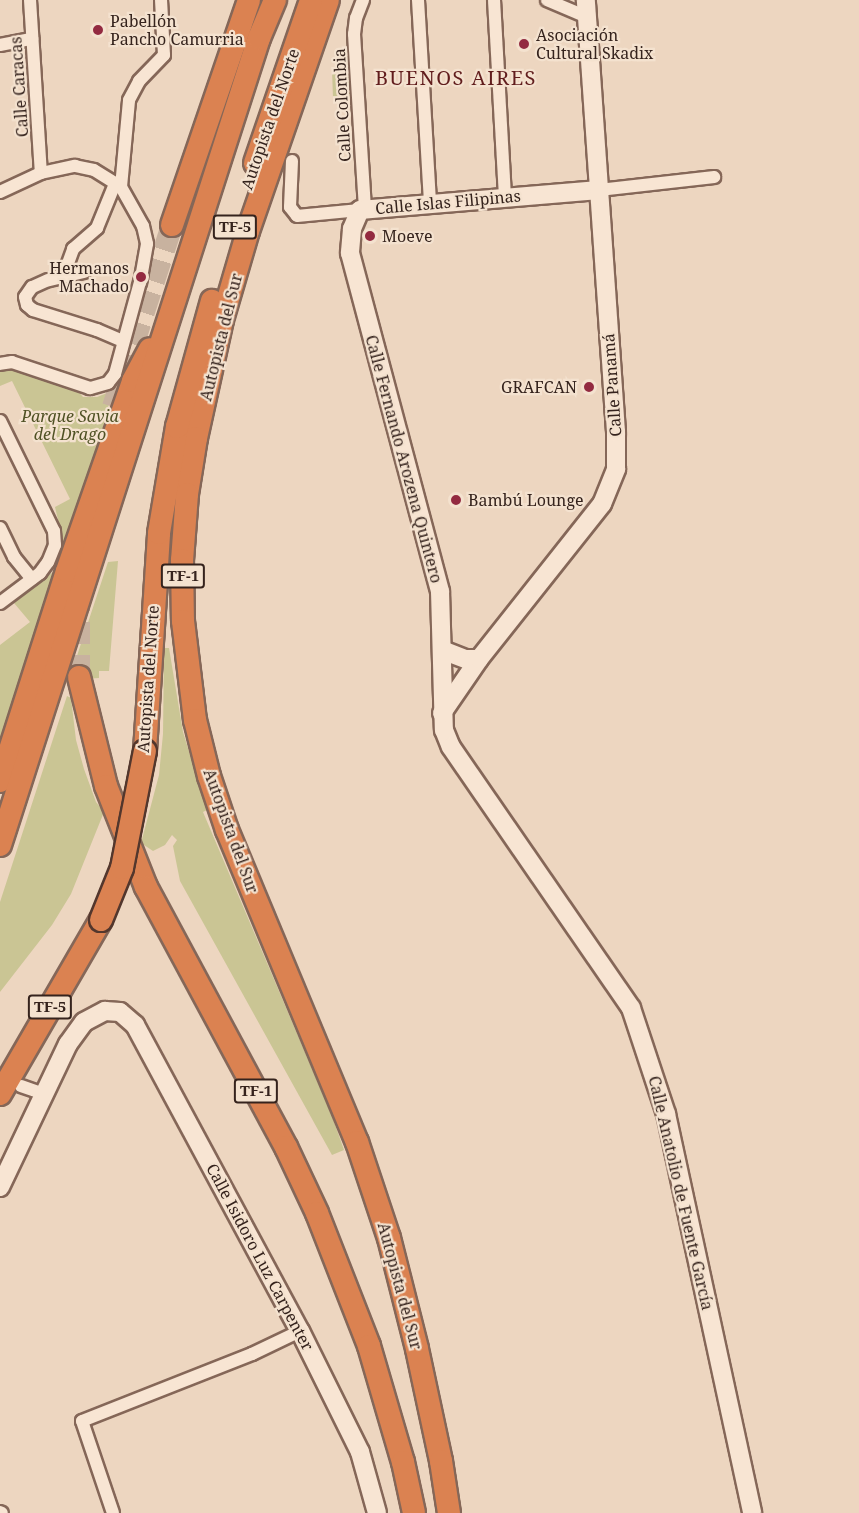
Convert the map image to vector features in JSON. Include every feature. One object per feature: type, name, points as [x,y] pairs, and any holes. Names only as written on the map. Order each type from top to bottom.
[{"type":"highway","points":[[172,225],[249,0]]},
{"type":"highway","name":"Autopista del Norte","points":[[0,845],[260,38],[275,0]]},
{"type":"highway","name":"Autopista del Norte","points":[[0,1095],[101,920],[122,868],[145,751],[159,532],[177,427],[236,221],[311,0]]},
{"type":"highway","points":[[317,29],[321,0]]},
{"type":"highway","points":[[317,29],[328,0]]},
{"type":"highway","points":[[317,29],[335,0]]},
{"type":"highway","name":"Autopista del Sur","points":[[317,29],[248,231],[222,320],[196,438],[187,494],[182,560],[183,621],[195,720],[209,776],[227,830],[357,1142],[389,1238],[417,1349],[449,1513]]},
{"type":"highway","points":[[0,781],[67,571],[133,381],[176,300]]},
{"type":"highway","points":[[173,457],[188,427],[205,360],[222,320]]},
{"type":"highway","name":"TF-1","points":[[79,677],[106,786],[146,887],[286,1147],[317,1213],[369,1346],[403,1462],[414,1513]]},
{"type":"street","name":"Calle Caracas","points":[[30,0],[41,173]]},
{"type":"street","points":[[63,276],[73,249],[97,228],[118,186],[129,100],[139,81],[164,55],[161,0]]},
{"type":"street","name":"Calle Colombia","points":[[363,0],[356,18],[354,34],[363,210]]},
{"type":"street","points":[[418,0],[430,204]]},
{"type":"street","points":[[494,0],[505,197]]},
{"type":"street","points":[[547,0],[586,9]]},
{"type":"street","name":"Calle Panamá","points":[[442,713],[479,659],[602,504],[615,469],[616,432],[586,9]]},
{"type":"street","points":[[0,45],[32,39]]},
{"type":"street","name":"Calle Islas Filipinas","points":[[291,161],[290,207],[297,216],[599,190]]},
{"type":"street","points":[[0,192],[41,173],[75,166],[94,171],[118,186],[143,226],[147,244],[140,282],[115,374],[108,382],[90,388],[12,362],[0,364]]},
{"type":"street","points":[[599,190],[714,177]]},
{"type":"street","name":"Calle Fernando Arozena Quintero","points":[[363,210],[350,241],[352,264],[440,591],[442,713]]},
{"type":"street","points":[[84,272],[63,276],[32,287],[25,297],[27,305],[33,310],[123,341]]},
{"type":"street","points":[[0,421],[54,531],[55,545],[48,562],[32,579],[0,603]]},
{"type":"street","points":[[0,528],[14,557],[32,579]]},
{"type":"street","points":[[442,650],[466,658],[479,659]]},
{"type":"street","name":"Calle Anatolio de Fuente García","points":[[442,713],[444,730],[451,747],[631,1008],[666,1114],[752,1513]]},
{"type":"street","name":"Calle Isidoro Luz Carpenter","points":[[44,1094],[68,1044],[84,1022],[105,1011],[120,1012],[135,1025],[300,1331],[360,1452],[377,1513]]},
{"type":"street","points":[[0,1186],[44,1094],[21,1086]]},
{"type":"street","points":[[113,1513],[82,1421],[252,1354],[300,1331]]},
{"type":"green space","points":[[340,53],[350,53],[352,96],[333,98],[332,70],[340,69]]},
{"type":"green space","name":"Parque Savia del Drago","points":[[13,367],[76,389],[83,397],[97,397],[112,391],[89,486],[66,554],[55,507],[70,499],[12,381],[0,386],[0,370]]},
{"type":"green space","points":[[118,561],[109,671],[99,671],[99,678],[69,680],[108,562]]},
{"type":"green space","points":[[53,572],[56,573],[0,748],[0,645],[30,622],[14,603]]},
{"type":"green space","points":[[164,648],[169,648],[183,732],[207,810],[203,812],[332,1116],[344,1150],[332,1155],[180,881],[173,846],[177,840],[172,835],[165,845],[153,851],[141,843],[159,775],[163,734]]},
{"type":"green space","points":[[67,696],[71,698],[76,740],[84,769],[96,802],[104,812],[71,894],[52,925],[0,992],[0,902]]},
{"type":"tunnel","points":[[113,407],[172,225]]},
{"type":"tunnel","points":[[79,604],[79,677]]},
{"type":"place","name":"Pabellón Pancho Camurria","points":[[98,30]]},
{"type":"place","name":"Asociación Cultural Skadix","points":[[524,44]]},
{"type":"place","name":"Moeve","points":[[370,236]]},
{"type":"place","name":"Hermanos Machado","points":[[141,277]]},
{"type":"place","name":"GRAFCAN","points":[[589,387]]},
{"type":"place","name":"Bambú Lounge","points":[[456,500]]},
{"type":"district","name":"BUENOS AIRES","points":[[456,77]]}]
